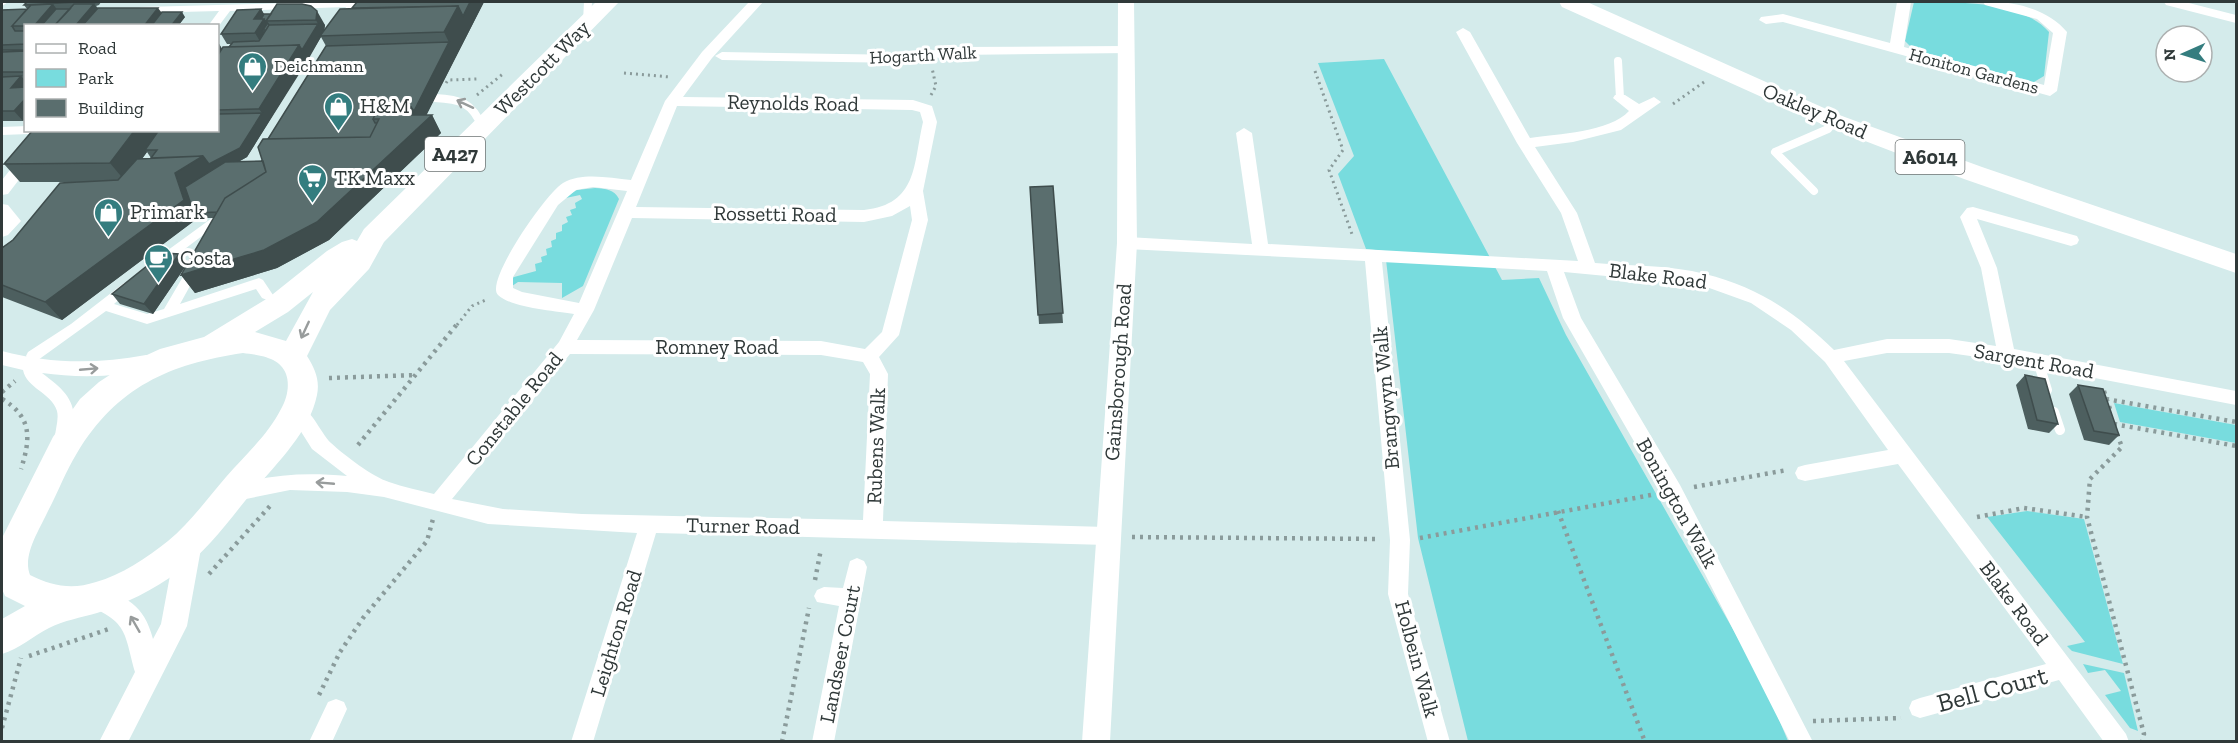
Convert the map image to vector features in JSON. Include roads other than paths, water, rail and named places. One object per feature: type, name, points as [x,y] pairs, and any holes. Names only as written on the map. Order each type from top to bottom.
[{"type":"highway","name":"Westcott Way","points":[[208,347],[278,305],[337,258],[374,236],[482,127],[588,12],[608,2]]},
{"type":"highway","name":"Westcott Way","points":[[292,357],[319,304],[359,262],[374,236]]},
{"type":"highway","points":[[11,648],[36,617],[134,582],[163,564],[189,543],[269,450],[297,411],[303,381],[300,370],[292,357],[276,348],[261,344],[243,342],[208,347],[171,357],[136,373],[110,390],[91,408],[64,446],[17,541],[6,572],[17,585],[41,598],[83,600]]},
{"type":"main road","name":"Oakley Road","points":[[1570,2],[1834,121],[1994,181],[2236,264]]},
{"type":"street","name":"Constable Road","points":[[437,504],[564,347],[585,310],[672,101],[707,55],[756,2]]},
{"type":"street","name":"Gainsborough Road","points":[[1096,741],[1127,243],[1126,2]]},
{"type":"street","points":[[1896,50],[1904,2]]},
{"type":"street","name":"Honiton Gardens","points":[[1766,20],[1783,18],[2050,91],[2060,32],[2042,16],[1990,2]]},
{"type":"street","points":[[2173,2],[2236,19]]},
{"type":"street","points":[[128,11],[353,3]]},
{"type":"street","points":[[336,31],[353,3]]},
{"type":"street","points":[[214,24],[227,7]]},
{"type":"street","points":[[1463,32],[1525,143],[1569,213],[1589,268]]},
{"type":"street","name":"Hogarth Walk","points":[[722,56],[756,50],[904,60],[955,51],[1125,50]]},
{"type":"street","points":[[1620,98],[1638,110]]},
{"type":"street","name":"Reynolds Road","points":[[672,101],[918,107]]},
{"type":"street","points":[[1525,143],[1573,137],[1616,127],[1630,119],[1638,110],[1654,102]]},
{"type":"street","name":"Rubens Walk","points":[[873,529],[879,374],[869,356],[891,335],[921,220],[915,191],[930,122],[927,109],[918,107]]},
{"type":"street","points":[[2,190],[48,132]]},
{"type":"street","points":[[1244,133],[1261,251]]},
{"type":"street","points":[[585,310],[518,298],[504,291],[505,277],[554,197],[570,186],[584,183],[635,186]]},
{"type":"street","name":"Rossetti Road","points":[[626,212],[864,216],[883,214],[905,202],[915,191]]},
{"type":"street","points":[[27,367],[229,207],[169,313]]},
{"type":"street","points":[[2006,354],[1992,272],[1982,243],[1968,217],[1973,212],[2071,240]]},
{"type":"street","name":"Blake Road","points":[[1127,243],[1589,268],[1682,277],[1721,285],[1757,299],[1797,325],[1831,357],[2118,741]]},
{"type":"street","name":"Brangwyn Walk","points":[[1366,255],[1400,540]]},
{"type":"street","name":"Bonington Walk","points":[[1553,265],[1572,318],[1612,391],[1673,491],[1802,741]]},
{"type":"street","points":[[103,305],[147,319],[259,283],[267,295]]},
{"type":"street","name":"Sargent Road","points":[[1831,357],[1887,346],[1949,346],[2006,354],[2236,398]]},
{"type":"street","name":"Romney Road","points":[[564,347],[821,348],[869,356]]},
{"type":"street","points":[[2,358],[27,367],[45,365],[76,371],[131,366],[171,357]]},
{"type":"street","points":[[27,367],[33,376],[55,393],[66,410],[64,446]]},
{"type":"street","name":"Turner Road","points":[[297,411],[319,444],[332,456],[383,489]]},
{"type":"street","points":[[1805,473],[1902,455]]},
{"type":"street","name":"Turner Road","points":[[228,496],[257,486],[286,481],[383,489],[437,504],[500,517],[649,525],[1107,536]]},
{"type":"street","name":"Leighton Road","points":[[582,741],[649,525]]},
{"type":"street","name":"Holbein Walk","points":[[1400,540],[1398,594],[1439,741]]},
{"type":"street","points":[[112,741],[174,626],[189,543]]},
{"type":"street","name":"Landseer Court","points":[[823,741],[857,567]]},
{"type":"street","points":[[816,595],[851,597]]},
{"type":"street","points":[[83,600],[116,604],[131,616],[140,633],[142,652],[148,672]]},
{"type":"street","name":"Bell Court","points":[[1920,708],[2064,669]]},
{"type":"street","points":[[321,741],[326,705]]},
{"type":"lane","points":[[1618,61],[1620,98]]},
{"type":"lane","points":[[435,98],[467,102],[477,110],[482,127]]},
{"type":"lane","points":[[1814,191],[1775,152],[1828,129],[1834,121]]},
{"type":"lane","points":[[2,131],[24,130]]},
{"type":"lane","points":[[2038,361],[2060,430]]},
{"type":"place","name":"Deichmann","points":[[253,92]]},
{"type":"place","name":"H&M","points":[[339,132]]},
{"type":"place","name":"TK Maxx","points":[[313,204]]},
{"type":"place","name":"Primark","points":[[109,238]]},
{"type":"place","name":"Costa","points":[[159,284]]}]
